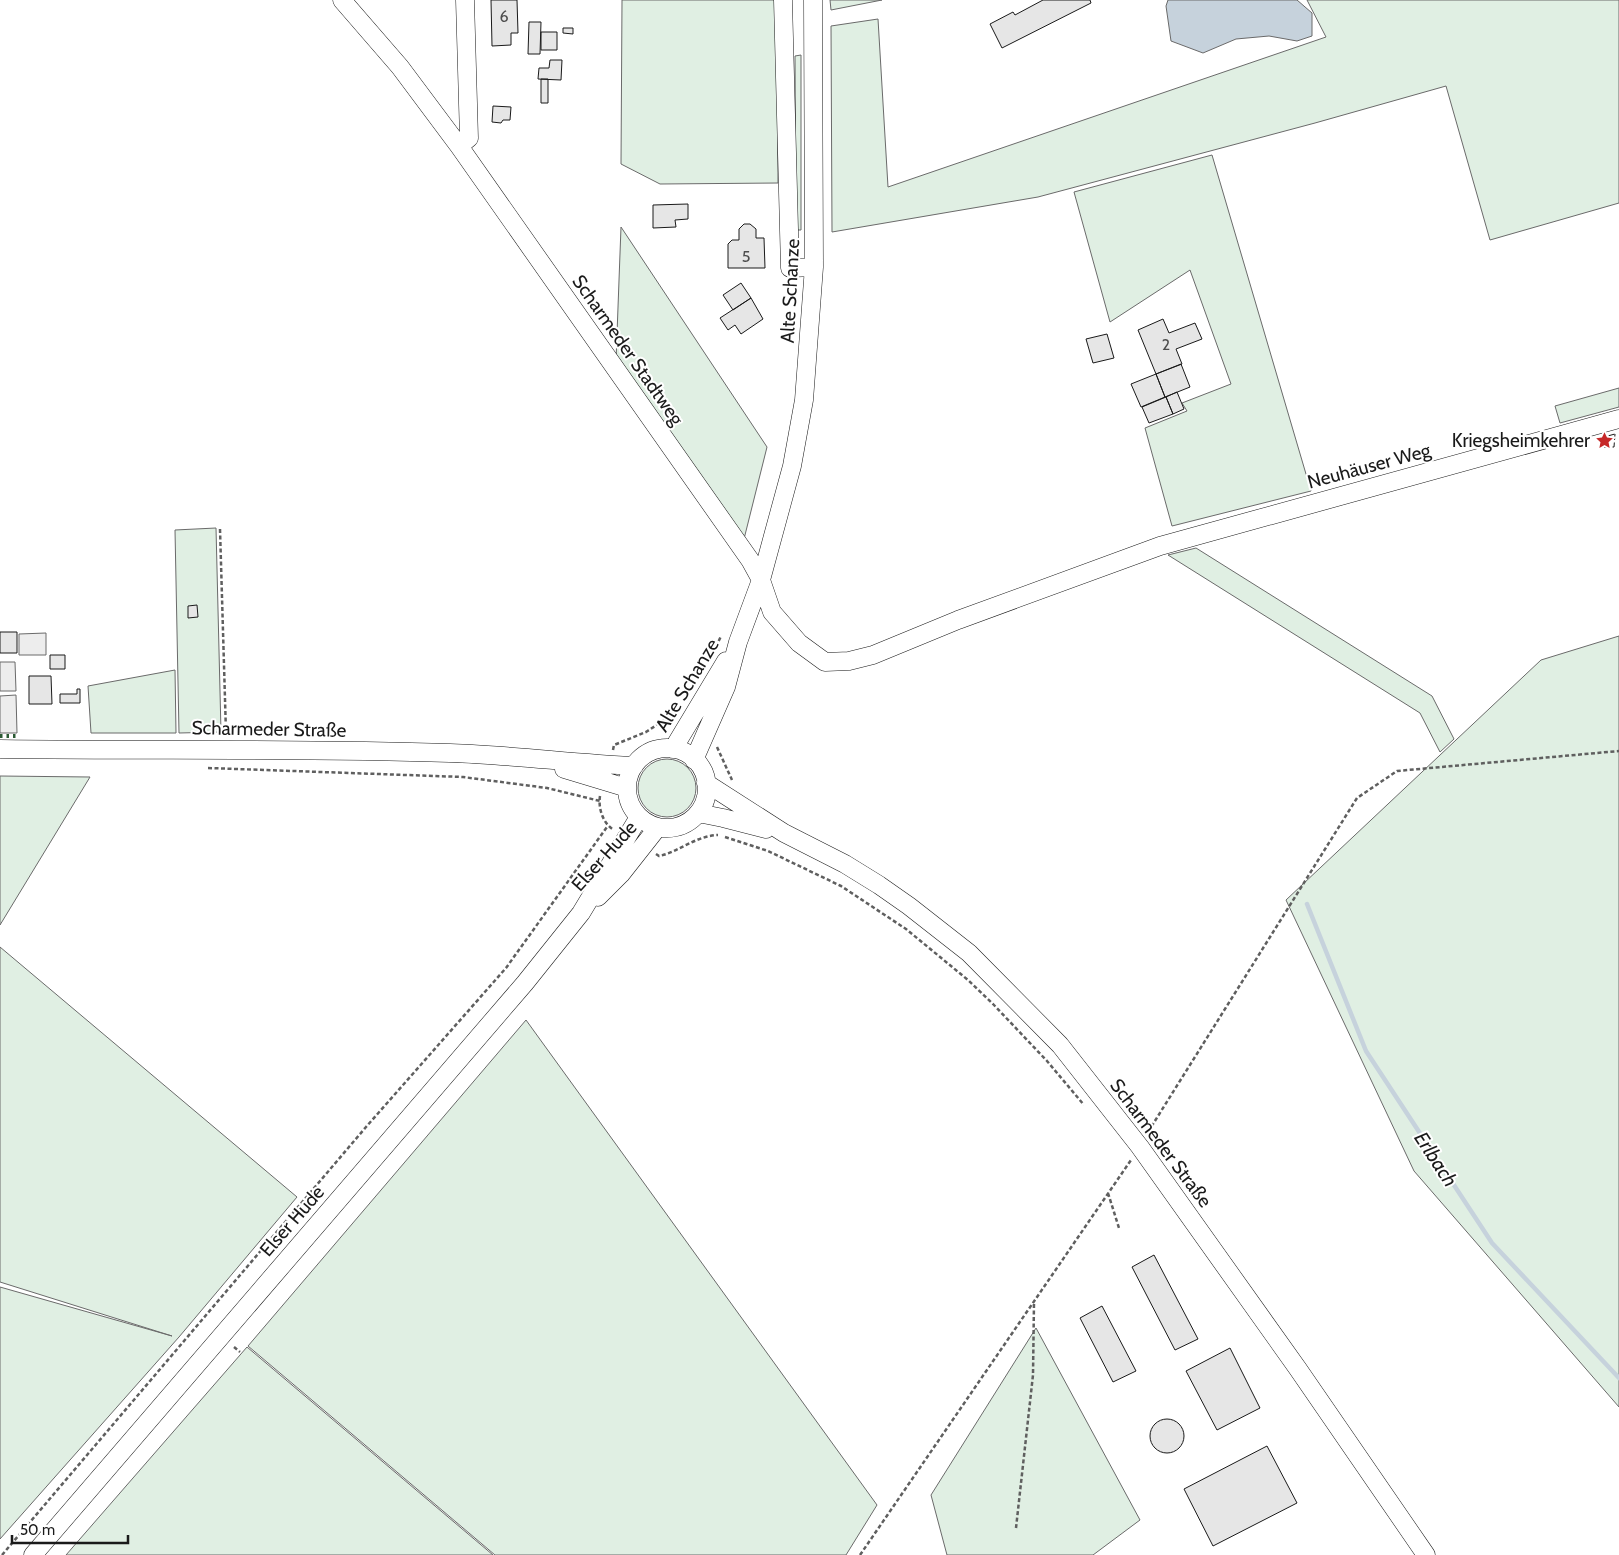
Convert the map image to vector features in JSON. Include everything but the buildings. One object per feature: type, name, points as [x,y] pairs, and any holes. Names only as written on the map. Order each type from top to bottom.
[{"type":"street","name":"Scharmeder Stadtweg","points":[[342,0],[400,67],[459,146],[750,560],[761,580]]},
{"type":"street","points":[[459,146],[469,138],[466,0]]},
{"type":"street","points":[[783,0],[790,268],[814,267]]},
{"type":"street","name":"Alte Schanze","points":[[694,760],[726,687],[738,642],[761,580],[792,466],[804,400],[814,267],[813,0]]},
{"type":"street","name":"Neuhäuser Weg","points":[[761,580],[772,612],[799,643],[825,662],[849,661],[874,655],[958,620],[1160,546],[1619,419]]},
{"type":"street","name":"Alte Schanze","points":[[673,749],[738,642]]},
{"type":"street","name":"Scharmeder Straße","points":[[0,749],[451,753],[634,766]]},
{"type":"street","points":[[673,749],[688,755],[694,760],[700,767],[706,783],[705,799],[692,820],[676,827],[658,827],[647,823],[639,817],[628,799],[629,776],[634,766],[656,750],[673,749]]},
{"type":"street","name":"Scharmeder Straße","points":[[538,760],[627,788]]},
{"type":"street","name":"Scharmeder Straße","points":[[706,783],[784,833],[844,864],[879,885],[940,929],[969,953],[1060,1045],[1132,1154],[1304,1378],[1426,1555]]},
{"type":"street","name":"Scharmeder Straße","points":[[698,813],[784,833]]},
{"type":"street","name":"Elser Hude","points":[[581,913],[639,817]]},
{"type":"street","name":"Elser Hude","points":[[33,1555],[524,983],[581,913],[622,874],[658,827]]},
{"type":"path","points":[[220,529],[227,750]]},
{"type":"path","points":[[860,1555],[1108,1193],[1357,798],[1397,771],[1619,751]]},
{"type":"path","points":[[2,1555],[366,1128],[506,968],[607,826],[600,801],[537,787],[463,777],[207,768]]},
{"type":"path","points":[[659,856],[692,841],[716,834],[768,851],[841,886],[906,929],[968,980],[1027,1040],[1085,1106]]},
{"type":"path","points":[[1132,1154],[1136,1168]]},
{"type":"path","points":[[1108,1193],[1119,1228]]},
{"type":"path","points":[[1016,1528],[1033,1375],[1034,1301]]},
{"type":"green space","points":[[622,0],[777,0],[778,183],[660,184],[621,164]]},
{"type":"green space","points":[[830,0],[882,0],[831,10]]},
{"type":"green space","points":[[1307,0],[1619,0],[1619,203],[1490,240],[1446,86],[1038,197],[832,232],[831,26],[878,19],[888,187],[1326,37]]},
{"type":"green space","points":[[801,55],[801,230],[796,230],[795,56]]},
{"type":"green space","points":[[1212,155],[1311,491],[1172,526],[1145,428],[1187,411],[1182,403],[1231,384],[1190,270],[1110,322],[1074,192]]},
{"type":"green space","points":[[621,227],[767,447],[744,539],[616,361]]},
{"type":"green space","points":[[1619,388],[1619,407],[1560,423],[1555,406]]},
{"type":"green space","points":[[216,528],[221,732],[179,733],[175,530]]},
{"type":"green space","points":[[1196,548],[1432,696],[1454,739],[1440,752],[1420,713],[1168,555]]},
{"type":"green space","points":[[1619,636],[1619,1407],[1414,1171],[1286,900],[1541,660]]},
{"type":"green space","points":[[175,670],[176,733],[91,733],[88,686]]},
{"type":"green space","points":[[667,759],[678,761],[691,772],[696,788],[694,799],[683,812],[667,817],[656,815],[643,804],[638,788],[640,777],[651,764]]},
{"type":"green space","points":[[0,776],[90,777],[0,925]]},
{"type":"green space","points":[[0,947],[297,1197],[179,1337],[0,1539],[0,1287],[172,1336],[0,1282]]},
{"type":"green space","points":[[526,1020],[877,1505],[846,1555],[495,1555],[248,1346]]},
{"type":"green space","points":[[1036,1328],[1140,1520],[1093,1555],[947,1555],[931,1495]]},
{"type":"green space","points":[[247,1347],[493,1555],[66,1555]]},
{"type":"shaded area","points":[[1168,0],[1297,0],[1312,13],[1312,36],[1297,41],[1269,36],[1236,39],[1203,53],[1171,41],[1166,6]]},
{"type":"shaded area","points":[[46,633],[46,655],[19,655],[19,634]]},
{"type":"shaded area","points":[[0,662],[15,662],[16,691],[0,691]]},
{"type":"shaded area","points":[[16,695],[17,733],[0,733],[0,696]]},
{"type":"waterway","name":"Erlbach","points":[[1307,904],[1366,1051],[1492,1243],[1619,1378]]},
{"type":"hedge","points":[[0,736],[18,736]]},
{"type":"fence","points":[[1615,434],[1614,447],[1603,447],[1600,438],[1615,434]]},
{"type":"place","name":"Kriegsheimkehrer","points":[[1604,440]]}]
